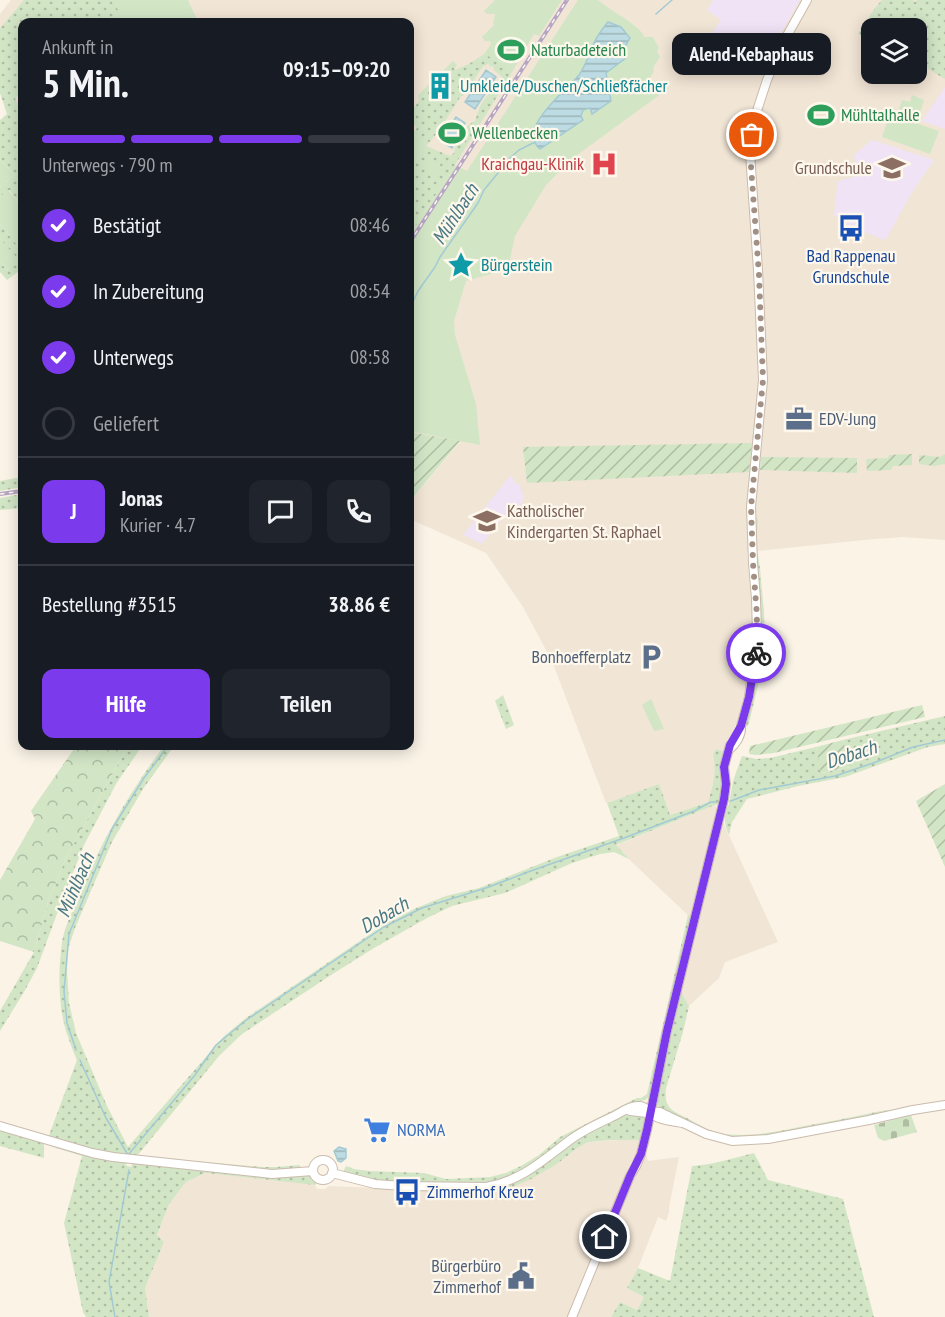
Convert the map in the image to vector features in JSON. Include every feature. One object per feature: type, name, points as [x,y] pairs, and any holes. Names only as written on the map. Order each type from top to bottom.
[{"type":"street","points":[[572,1317],[641,1154],[667,1031],[724,799],[726,784],[724,767],[729,750],[740,737],[749,697],[757,633],[751,507],[763,380],[759,275],[750,153],[754,120],[767,80],[784,41],[807,0]]},
{"type":"street","points":[[332,1173],[375,1184],[486,1187],[497,1185],[531,1170],[571,1139],[632,1107],[641,1106],[660,1119],[682,1123],[706,1134],[732,1141],[768,1139],[945,1105]]},
{"type":"street","points":[[0,1126],[113,1157],[272,1174],[313,1171]]},
{"type":"street","points":[[322,1160],[332,1166],[332,1173],[328,1178],[322,1180],[316,1177],[313,1171],[315,1163],[322,1160]]},
{"type":"shaded area","points":[[11,0],[945,0],[945,540],[903,537],[747,552],[754,640],[748,692],[737,729],[725,752],[716,749],[713,754],[716,766],[708,802],[669,815],[659,785],[606,803],[552,661],[523,607],[486,553],[414,521],[414,496],[460,442],[414,433],[414,18],[18,18],[18,131],[0,93],[0,14]]},
{"type":"shaded area","points":[[712,0],[800,0],[776,42],[768,38],[752,61],[733,53],[709,37],[721,20],[707,10]]},
{"type":"shaded area","points":[[945,87],[945,129],[922,121]]},
{"type":"shaded area","points":[[872,140],[934,160],[884,240],[849,226],[834,215],[838,181],[857,176],[854,155]]},
{"type":"shaded area","name":"Katholischer Kindergarten St. Raphael","points":[[510,476],[516,484],[520,484],[524,495],[518,508],[513,505],[482,544],[463,535]]},
{"type":"shaded area","points":[[715,805],[778,942],[725,962],[719,978],[689,1006],[676,983],[692,919],[615,846]]},
{"type":"shaded area","points":[[634,1139],[650,1141],[646,1153],[648,1161],[679,1157],[666,1221],[658,1217],[638,1268],[627,1288],[644,1297],[637,1310],[620,1302],[611,1317],[149,1317],[145,1288],[164,1242],[157,1235],[169,1204],[186,1182],[205,1173],[309,1184],[315,1185],[317,1189],[325,1189],[329,1186],[376,1188],[403,1192],[403,1194],[425,1190],[492,1192],[557,1164],[588,1142]]},
{"type":"green space","points":[[24,0],[133,0],[111,18],[18,18],[18,95],[15,98],[18,106],[18,201],[9,190],[0,197],[0,187],[14,175],[0,159],[0,120],[7,114],[0,93],[0,28]]},
{"type":"green space","points":[[110,0],[129,2],[133,0],[188,0],[196,18],[111,18],[119,11]]},
{"type":"green space","points":[[495,0],[562,0],[539,36],[534,34],[511,74],[505,64],[484,54],[491,44],[482,37],[494,25],[495,14],[487,14],[484,11]]},
{"type":"green space","points":[[578,0],[598,0],[634,25],[644,35],[643,37],[653,37],[659,48],[657,51],[660,57],[650,78],[651,81],[669,88],[573,158],[546,185],[515,236],[508,269],[466,281],[454,321],[455,335],[476,404],[480,445],[414,432],[414,229],[455,165],[467,171]]},
{"type":"green space","points":[[882,0],[913,0],[915,2],[917,0],[945,0],[945,79],[927,68],[927,18],[868,18]]},
{"type":"green space","points":[[484,54],[505,64],[511,74],[414,229],[414,159],[425,146],[414,135],[417,128],[414,125],[414,108],[419,101],[418,95],[453,61],[457,65],[455,70]],"holes":[[[484,65],[490,65],[489,67],[493,66],[502,77],[480,106],[475,121],[462,133],[455,152],[450,156],[426,146]]]},
{"type":"green space","points":[[912,95],[924,100],[919,116],[899,109],[902,100],[910,102]]},
{"type":"green space","points":[[890,114],[939,131],[930,154],[882,137]]},
{"type":"green space","points":[[414,135],[426,146],[414,160]]},
{"type":"green space","points":[[0,159],[14,175],[0,187]]},
{"type":"green space","points":[[433,161],[440,164],[441,169],[438,176],[429,174],[423,167],[427,162]]},
{"type":"green space","points":[[8,190],[18,201],[18,246],[0,224],[0,197]]},
{"type":"green space","points":[[0,224],[18,246],[18,260],[0,239]]},
{"type":"green space","points":[[0,239],[18,261],[7,270],[0,262]]},
{"type":"green space","points":[[18,260],[18,272],[7,280],[0,272],[0,262],[7,270]]},
{"type":"green space","points":[[414,433],[460,441],[414,496]]},
{"type":"green space","points":[[752,443],[749,472],[527,483],[523,447]]},
{"type":"green space","points":[[912,454],[912,465],[893,466],[891,470],[867,471],[866,459]]},
{"type":"green space","points":[[945,454],[945,464],[934,466],[919,464],[919,455],[940,457]]},
{"type":"green space","points":[[761,457],[857,458],[857,473],[760,470]]},
{"type":"green space","points":[[18,478],[18,488],[0,491],[0,481]]},
{"type":"green space","points":[[18,495],[18,508],[0,510],[0,498]]},
{"type":"green space","points":[[756,516],[758,521],[756,543],[764,613],[765,649],[762,651],[759,650],[754,520]]},
{"type":"green space","points":[[763,654],[760,677],[749,723],[746,726],[744,724],[758,655]]},
{"type":"green space","points":[[503,695],[514,725],[506,729],[495,701]]},
{"type":"green space","points":[[651,699],[664,729],[654,731],[642,705]]},
{"type":"green space","points":[[922,705],[925,717],[774,753],[749,754],[750,746]]},
{"type":"green space","points":[[945,716],[945,744],[928,747],[845,777],[747,799],[732,822],[729,835],[725,816],[733,781],[742,756],[757,759],[770,758],[816,747],[822,773],[850,767],[843,740]]},
{"type":"green space","points":[[843,740],[850,767],[821,773],[816,747]]},
{"type":"green space","points":[[716,749],[725,752],[719,770],[723,787],[719,804],[616,845],[629,859],[614,852],[572,863],[505,893],[452,906],[374,948],[242,1034],[219,1056],[137,1156],[115,1156],[48,1138],[77,1060],[62,1013],[59,977],[61,954],[67,925],[97,856],[128,799],[161,750],[171,750],[143,789],[112,842],[68,949],[69,1003],[76,1033],[107,1106],[128,1147],[223,1037],[246,1018],[385,924],[446,896],[479,888],[557,857],[619,836],[607,803],[659,784],[670,815],[708,802],[713,784],[713,754]]},
{"type":"green space","points":[[73,750],[126,750],[66,858],[48,902],[34,952],[0,941],[0,880],[35,819],[31,811]]},
{"type":"green space","points":[[126,750],[139,750],[116,784],[84,845],[37,968],[0,1031],[0,1011],[34,952],[48,902],[66,858]]},
{"type":"green space","points":[[945,784],[945,867],[916,801]]},
{"type":"green space","points":[[688,915],[692,919],[651,1094],[646,1099],[636,1102],[523,1172],[496,1182],[482,1184],[377,1181],[343,1172],[346,1166],[369,1171],[424,1173],[446,1179],[490,1177],[506,1173],[539,1155],[560,1137],[647,1094]]},
{"type":"green space","points":[[680,990],[689,1006],[666,1088],[667,1104],[676,1113],[715,1132],[744,1135],[781,1131],[886,1110],[897,1111],[760,1139],[739,1139],[716,1135],[660,1109],[657,1100]]},
{"type":"green space","points":[[631,1113],[641,1115],[645,1119],[641,1140],[588,1142],[531,1179],[510,1188],[489,1192],[491,1188],[531,1173],[576,1139],[620,1116]]},
{"type":"green space","points":[[911,1115],[917,1132],[884,1141],[878,1138],[874,1125]]},
{"type":"green space","points":[[0,1128],[44,1141],[44,1158],[0,1146]]},
{"type":"green space","points":[[50,1143],[129,1162],[125,1165],[131,1167],[133,1162],[271,1177],[310,1176],[318,1183],[315,1185],[205,1173],[186,1182],[169,1204],[157,1235],[164,1242],[145,1288],[149,1317],[86,1317],[64,1223],[82,1156],[50,1146]]},
{"type":"green space","points":[[754,1153],[768,1180],[843,1199],[874,1317],[611,1317],[620,1302],[637,1310],[644,1297],[627,1288],[638,1268],[670,1281],[692,1166]]},
{"type":"green space","points":[[145,1157],[262,1167],[300,1165],[300,1169],[281,1172]]},
{"type":"water","points":[[608,22],[621,27],[630,38],[623,50],[626,58],[606,73],[611,101],[592,114],[590,108],[583,110],[581,116],[583,120],[540,149],[534,141],[534,131],[538,120],[579,75],[596,39]]},
{"type":"water","points":[[486,70],[496,77],[475,109],[465,102]]},
{"type":"water","name":"Wellenbecken","points":[[456,117],[465,123],[452,148],[439,140]]},
{"type":"water","points":[[339,1147],[346,1149],[346,1158],[341,1162],[338,1161],[334,1151]]},
{"type":"waterway","name":"Mühlbach","points":[[656,14],[672,0]]},
{"type":"waterway","name":"Mühlbach","points":[[414,300],[440,257],[478,203],[484,190],[511,157],[535,142]]},
{"type":"waterway","name":"Dobach","points":[[731,801],[759,790],[835,776],[913,747],[945,740]]},
{"type":"waterway","name":"Mühlbach","points":[[76,1050],[67,1023],[64,991],[69,934],[112,829],[144,778],[165,750]]},
{"type":"waterway","name":"Dobach","points":[[80,1060],[106,1118],[128,1155],[195,1075],[216,1045],[245,1021],[384,927],[422,908],[489,887],[624,838],[694,811],[711,802],[719,802]]},
{"type":"waterway","name":"Mühlbach","points":[[115,1317],[109,1282],[129,1170]]},
{"type":"railway","points":[[414,236],[567,0]]},
{"type":"railway","points":[[0,494],[18,492]]},
{"type":"way so far","points":[[752,135],[750,153],[759,275],[763,380],[751,507],[757,616],[756,653]]},
{"type":"place","name":"Naturbadeteich","points":[[511,50]]},
{"type":"place","name":"Umkleide/Duschen/Schließfächer","points":[[440,86]]},
{"type":"place","name":"Mühltalhalle","points":[[821,115]]},
{"type":"place","name":"Wellenbecken","points":[[452,133]]},
{"type":"place","name":"Alend-Kebaphaus","points":[[752,135]]},
{"type":"place","name":"Kraichgau-Klinik","points":[[604,164]]},
{"type":"place","name":"Grundschule","points":[[892,168]]},
{"type":"place","name":"Bad Rappenau Grundschule","points":[[851,228]]},
{"type":"place","name":"Bürgerstein","points":[[461,265]]},
{"type":"place","name":"EDV-Jung","points":[[799,419]]},
{"type":"place","name":"Katholischer Kindergarten St. Raphael","points":[[487,521]]},
{"type":"place","name":"Bonhoefferplatz","points":[[651,657]]},
{"type":"place","name":"NORMA","points":[[377,1130]]},
{"type":"place","name":"Zimmerhof Kreuz","points":[[407,1192]]},
{"type":"place","name":"Bürgerbüro Zimmerhof","points":[[521,1276]]},
{"type":"route","points":[[605,1237],[641,1154],[667,1031],[724,799],[726,784],[724,767],[730,745],[741,726],[749,697],[756,653]]}]
